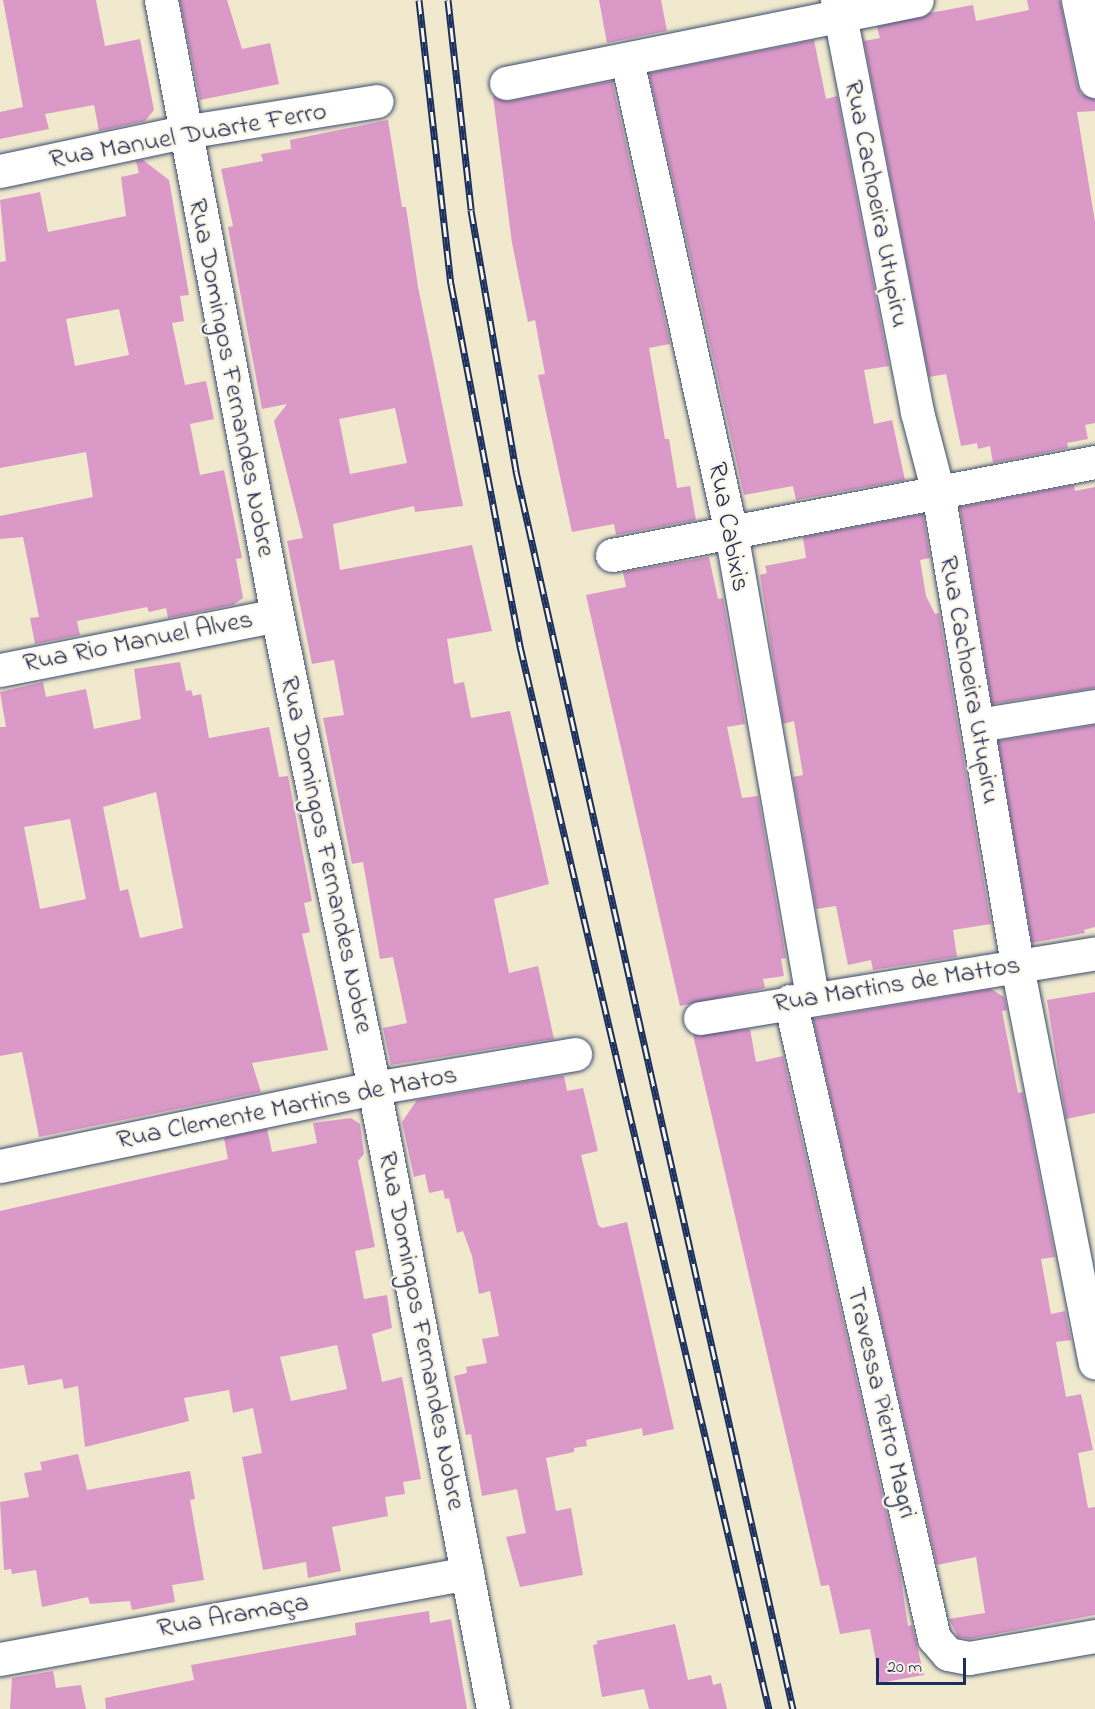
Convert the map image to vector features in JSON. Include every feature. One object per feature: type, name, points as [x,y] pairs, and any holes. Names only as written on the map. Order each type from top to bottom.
[{"type":"street","name":"Rua Domingos Fernandes Nobre","points":[[161,0],[183,132],[277,615],[374,1088],[493,1709]]},
{"type":"street","points":[[506,83],[627,60],[838,7],[917,0]]},
{"type":"street","points":[[1078,0],[1095,81]]},
{"type":"street","name":"Rua Cachoeira Utupiru","points":[[838,7],[917,412],[938,492],[1017,966],[1095,1362]]},
{"type":"street","name":"Rua Cabixis","points":[[627,60],[731,532],[801,999]]},
{"type":"street","name":"Rua Manuel Duarte Ferro","points":[[0,171],[183,132],[376,100]]},
{"type":"street","points":[[612,555],[1095,462]]},
{"type":"street","name":"Rua Rio Manuel Alves","points":[[0,670],[277,615]]},
{"type":"street","points":[[978,725],[1095,706]]},
{"type":"street","name":"Rua Martins de Mattos","points":[[700,1018],[801,999],[1095,953]]},
{"type":"street","name":"Travessa Pietro Magri","points":[[801,999],[934,1638],[948,1654],[969,1658],[1095,1636]]},
{"type":"street","name":"Rua Clemente Martins de Matos","points":[[0,1166],[374,1088],[576,1054]]},
{"type":"street","name":"Rua Aramaça","points":[[0,1659],[467,1573]]},
{"type":"building","points":[[3,0],[96,0],[105,46],[140,39],[154,110],[145,121],[99,131],[94,105],[45,114],[49,129],[0,139],[0,112],[23,107]]},
{"type":"building","points":[[180,0],[227,0],[242,49],[270,43],[279,84],[200,100]]},
{"type":"building","points":[[599,0],[661,0],[667,31],[607,43]]},
{"type":"building","points":[[1027,0],[1060,0],[1077,85],[1081,94],[1095,99],[1095,111],[1077,112],[1095,222],[1095,423],[1085,425],[1088,439],[1067,443],[1068,448],[993,463],[990,446],[978,449],[977,443],[961,446],[946,374],[929,377],[864,41],[880,38],[877,27],[930,13],[973,5],[976,21],[1029,10]]},
{"type":"building","points":[[814,40],[826,99],[837,96],[889,366],[864,370],[874,424],[892,420],[905,480],[796,500],[793,486],[744,495],[649,73]]},
{"type":"building","points":[[612,81],[670,344],[649,348],[665,439],[669,439],[677,488],[690,486],[696,520],[616,535],[614,524],[572,532],[538,375],[545,374],[535,320],[528,322],[512,243],[493,96],[510,101]]},
{"type":"building","points":[[388,120],[402,207],[406,207],[418,287],[463,506],[415,512],[414,506],[333,524],[340,570],[472,545],[492,631],[447,639],[454,684],[464,682],[471,718],[510,711],[549,884],[494,899],[509,973],[538,966],[554,1039],[391,1065],[383,1028],[407,1023],[393,957],[380,959],[363,862],[352,864],[323,718],[344,715],[334,660],[312,664],[287,541],[303,538],[274,421],[287,404],[262,409],[228,227],[233,226],[221,169],[263,161],[261,154],[291,149],[290,140]],"holes":[[[395,408],[407,463],[350,474],[339,419]]]},
{"type":"building","points":[[143,160],[169,180],[189,295],[180,296],[184,321],[172,323],[185,385],[206,381],[214,419],[190,424],[200,475],[224,470],[242,558],[236,559],[243,598],[233,605],[168,618],[166,608],[149,612],[147,607],[77,621],[80,635],[35,644],[30,618],[39,617],[23,537],[0,539],[0,516],[93,497],[86,452],[0,468],[0,262],[6,261],[0,200],[40,192],[48,232],[126,216],[121,177],[139,173],[136,161]],"holes":[[[119,309],[129,355],[75,366],[66,319]]]},
{"type":"building","points":[[1074,485],[1075,491],[1095,487],[1095,688],[992,704],[960,507]]},
{"type":"building","points":[[923,514],[930,558],[920,560],[926,596],[935,614],[939,613],[991,924],[953,930],[957,957],[873,970],[871,960],[848,965],[836,906],[816,909],[793,777],[803,775],[794,721],[783,724],[760,575],[767,573],[765,566],[806,558],[803,537]]},
{"type":"building","points":[[709,557],[718,599],[723,598],[745,724],[727,727],[742,798],[758,796],[786,958],[781,959],[784,976],[763,979],[765,988],[680,1006],[586,595],[626,587],[623,572]]},
{"type":"building","points":[[180,662],[186,691],[191,690],[193,696],[201,694],[209,738],[269,727],[279,777],[288,776],[312,901],[304,903],[310,932],[302,934],[328,1050],[252,1063],[261,1092],[39,1137],[22,1052],[0,1056],[0,727],[6,727],[0,692],[43,682],[46,697],[86,689],[94,729],[141,719],[134,669]],"holes":[[[156,792],[183,928],[140,938],[128,889],[120,891],[103,807]],[[70,819],[86,899],[40,909],[24,827]]]},
{"type":"building","points":[[1095,725],[1095,927],[1084,930],[1085,933],[1032,943],[998,741]]},
{"type":"building","points":[[991,989],[1004,997],[1007,1010],[1002,1011],[1018,1093],[1023,1092],[1055,1257],[1041,1259],[1051,1314],[1065,1311],[1071,1340],[1056,1342],[1066,1397],[1081,1394],[1093,1450],[1078,1453],[1088,1508],[1095,1507],[1095,1615],[969,1639],[958,1637],[949,1619],[985,1613],[976,1557],[937,1565],[813,1019]]},
{"type":"building","points":[[1095,992],[1095,1113],[1066,1119],[1047,1000]]},
{"type":"building","points":[[750,1029],[756,1062],[783,1056],[900,1573],[908,1626],[912,1625],[924,1675],[880,1683],[870,1629],[840,1634],[829,1585],[821,1586],[693,1035]]},
{"type":"building","points":[[564,1076],[567,1091],[583,1088],[598,1151],[581,1155],[598,1225],[602,1228],[627,1222],[674,1429],[643,1436],[642,1428],[586,1440],[587,1446],[574,1448],[574,1452],[546,1458],[556,1511],[571,1508],[583,1575],[520,1587],[506,1537],[526,1533],[517,1489],[482,1496],[471,1434],[466,1435],[454,1376],[467,1373],[466,1367],[487,1363],[482,1339],[499,1336],[490,1291],[479,1294],[472,1256],[463,1231],[457,1233],[449,1198],[445,1199],[443,1190],[429,1193],[425,1174],[414,1177],[402,1122],[417,1100]]},
{"type":"building","points":[[351,1118],[360,1124],[364,1154],[358,1161],[375,1247],[355,1251],[364,1299],[387,1295],[392,1328],[372,1334],[382,1382],[402,1377],[421,1479],[403,1482],[405,1494],[385,1497],[388,1516],[332,1527],[341,1571],[308,1578],[306,1562],[263,1570],[242,1457],[262,1453],[253,1408],[233,1413],[229,1390],[184,1398],[189,1421],[85,1447],[78,1386],[64,1389],[62,1379],[28,1385],[24,1365],[0,1369],[0,1211],[228,1159],[224,1138],[267,1129],[272,1152],[317,1143],[313,1123]],"holes":[[[337,1345],[347,1389],[291,1401],[280,1357]]]},
{"type":"building","points":[[78,1454],[87,1490],[190,1471],[195,1499],[190,1500],[204,1580],[172,1585],[175,1602],[132,1610],[130,1601],[90,1604],[88,1597],[42,1607],[36,1570],[12,1574],[11,1569],[4,1570],[0,1502],[29,1497],[24,1473],[42,1470],[40,1462]]},
{"type":"building","points":[[429,1611],[430,1623],[451,1619],[467,1709],[106,1709],[105,1698],[194,1680],[191,1665],[356,1635],[355,1623]]},
{"type":"building","points":[[675,1624],[688,1680],[711,1675],[713,1685],[721,1683],[727,1709],[649,1709],[644,1689],[602,1697],[593,1645],[598,1644],[596,1641]]},
{"type":"building","points":[[53,1671],[56,1688],[81,1685],[86,1709],[10,1709],[12,1678]]},
{"type":"railway","points":[[419,0],[451,284],[520,646],[769,1709]]},
{"type":"railway","points":[[448,0],[471,210],[516,471],[793,1709]]}]
